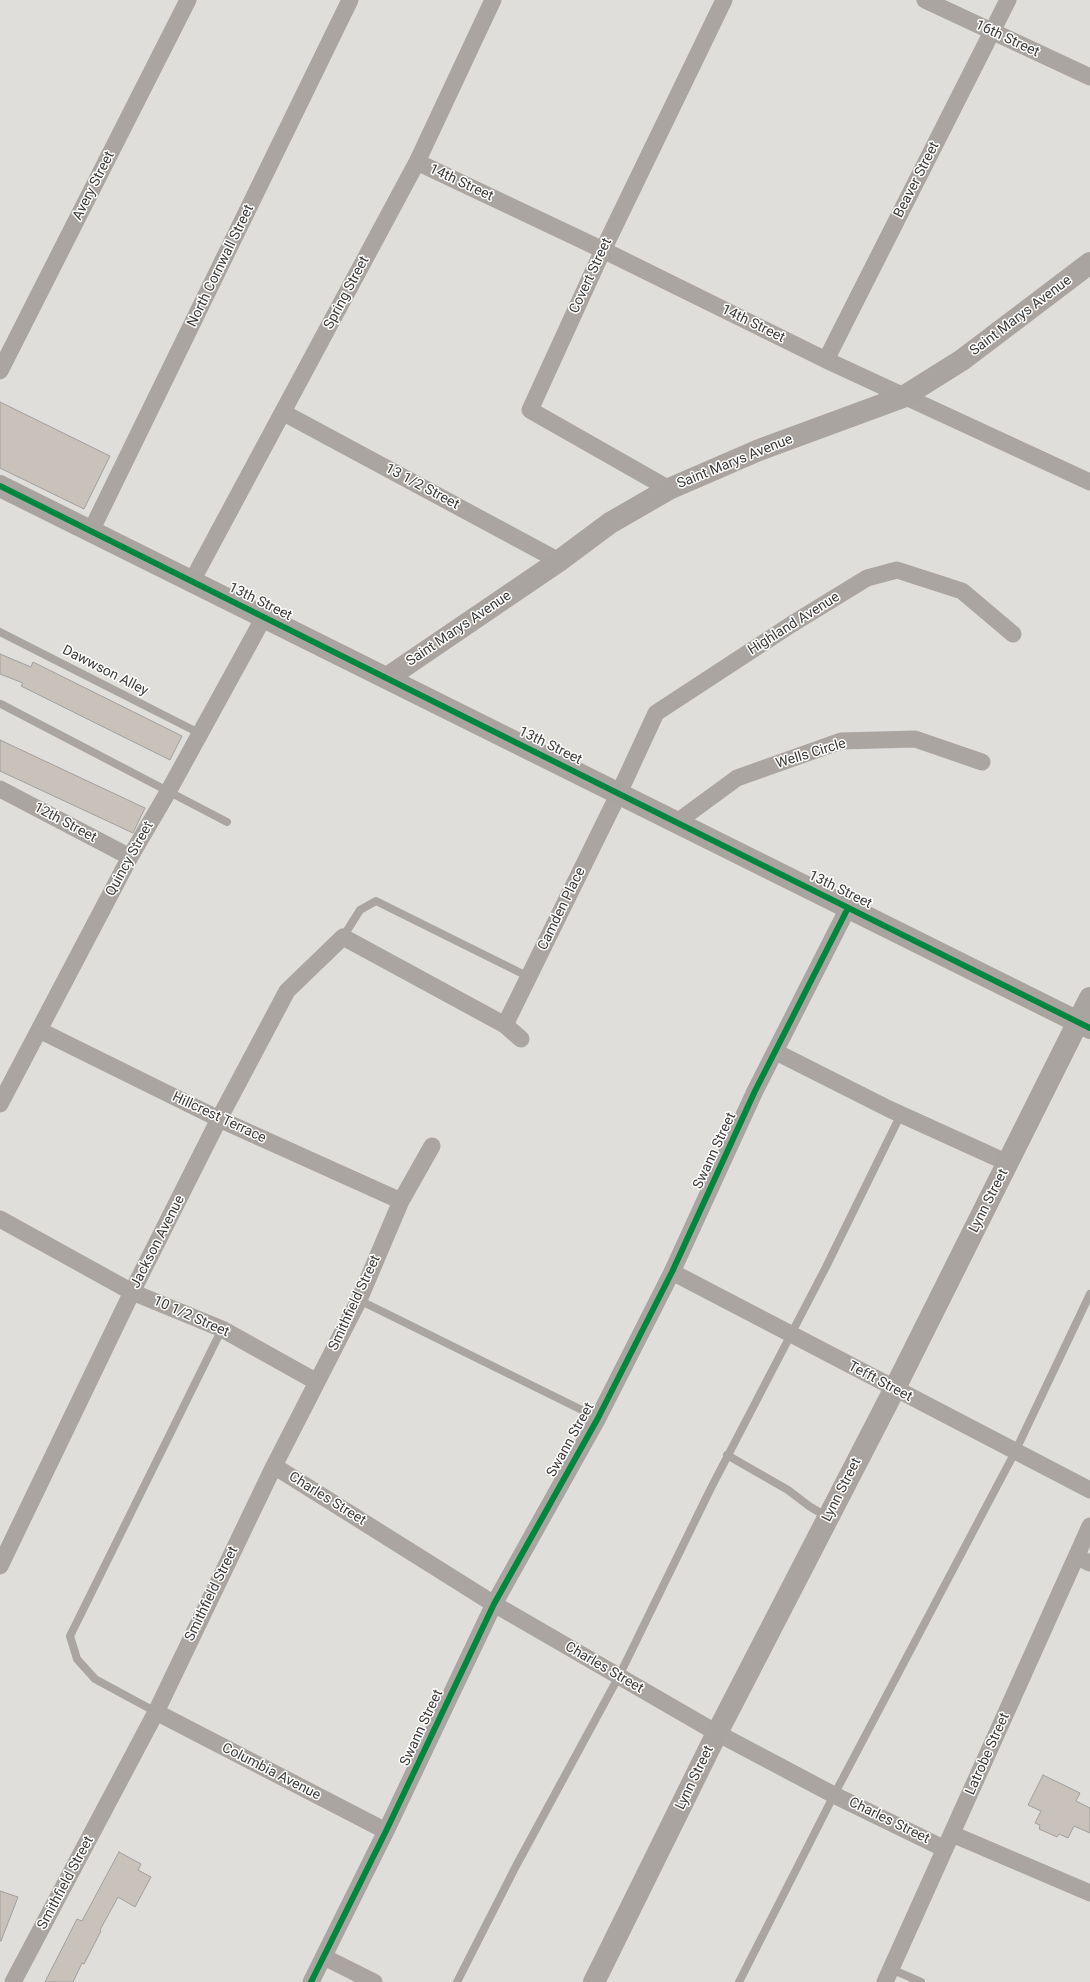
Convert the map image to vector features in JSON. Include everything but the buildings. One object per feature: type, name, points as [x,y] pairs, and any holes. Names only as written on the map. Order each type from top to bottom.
[{"type":"street","name":"Avery Street","points":[[0,371],[188,0]]},
{"type":"street","name":"North Cornwall Street","points":[[91,531],[350,0]]},
{"type":"street","name":"Spring Street","points":[[192,581],[284,413],[418,162],[493,0]]},
{"type":"street","name":"Covert Street","points":[[669,489],[530,410],[603,250],[724,0]]},
{"type":"street","name":"16th Street","points":[[925,0],[1090,77]]},
{"type":"street","name":"Beaver Street","points":[[826,360],[1008,0]]},
{"type":"street","name":"14th Street","points":[[418,162],[603,250],[826,360],[1090,482]]},
{"type":"street","name":"Saint Marys Avenue","points":[[387,678],[559,561],[610,523],[669,489],[759,450],[904,397],[962,360],[1090,263]]},
{"type":"street","name":"13 1/2 Street","points":[[284,413],[559,561]]},
{"type":"street","name":"13th Street","points":[[0,486],[1084,1025]]},
{"type":"street","name":"Highland Avenue","points":[[619,794],[656,713],[792,624],[867,578],[897,570],[962,591],[1013,634]]},
{"type":"street","name":"Quincy Street","points":[[0,1104],[130,857],[168,792],[264,617]]},
{"type":"street","name":"Wells Circle","points":[[677,822],[737,778],[841,741],[915,739],[982,762]]},
{"type":"street","name":"12th Street","points":[[0,789],[130,857]]},
{"type":"street","name":"Camden Place","points":[[505,1025],[619,794]]},
{"type":"street","name":"Swann Street","points":[[311,1982],[386,1831],[494,1604],[598,1418],[672,1272],[755,1091],[848,908]]},
{"type":"street","points":[[343,937],[505,1025],[521,1039]]},
{"type":"street","name":"Jackson Avenue","points":[[0,1566],[132,1292],[219,1119],[287,991],[343,937]]},
{"type":"street","name":"Lynn Street","points":[[594,1982],[717,1733],[894,1390],[1008,1163],[1084,1025],[1090,998]]},
{"type":"street","name":"Hillcrest Terrace","points":[[39,1030],[219,1119],[401,1201]]},
{"type":"street","points":[[776,1052],[901,1114],[1008,1163]]},
{"type":"street","name":"Smithfield Street","points":[[13,1982],[156,1712],[274,1466],[359,1300],[401,1201],[432,1146]]},
{"type":"street","name":"10 1/2 Street","points":[[0,1219],[132,1292],[222,1329],[317,1382]]},
{"type":"street","name":"Tefft Street","points":[[672,1272],[894,1390],[1090,1490]]},
{"type":"street","name":"Charles Street","points":[[274,1466],[494,1604],[717,1733],[834,1795],[948,1842],[1090,1893]]},
{"type":"street","name":"Latrobe Street","points":[[888,1975],[948,1842],[1083,1560],[1090,1526]]},
{"type":"street","name":"Columbia Avenue","points":[[156,1712],[386,1831]]},
{"type":"street","points":[[324,1958],[374,1982]]},
{"type":"lane","name":"Dawwson Alley","points":[[0,632],[199,733]]},
{"type":"lane","points":[[1,704],[226,822]]},
{"type":"lane","points":[[343,937],[360,910],[376,901],[529,977]]},
{"type":"lane","points":[[457,1982],[516,1866],[618,1676],[728,1456],[826,1267],[901,1114]]},
{"type":"lane","points":[[739,1982],[834,1795],[1015,1452],[1090,1294]]},
{"type":"lane","points":[[359,1300],[598,1418]]},
{"type":"lane","points":[[156,1712],[95,1679],[77,1659],[70,1636],[222,1329]]},
{"type":"lane","points":[[728,1456],[788,1490],[809,1506],[828,1517]]},
{"type":"lane","points":[[888,1975],[921,1982]]},
{"type":"cycle path","points":[[0,486],[1090,1028]]},
{"type":"cycle path","points":[[311,1982],[386,1831],[494,1604],[598,1418],[672,1272],[755,1091],[848,908]]}]
